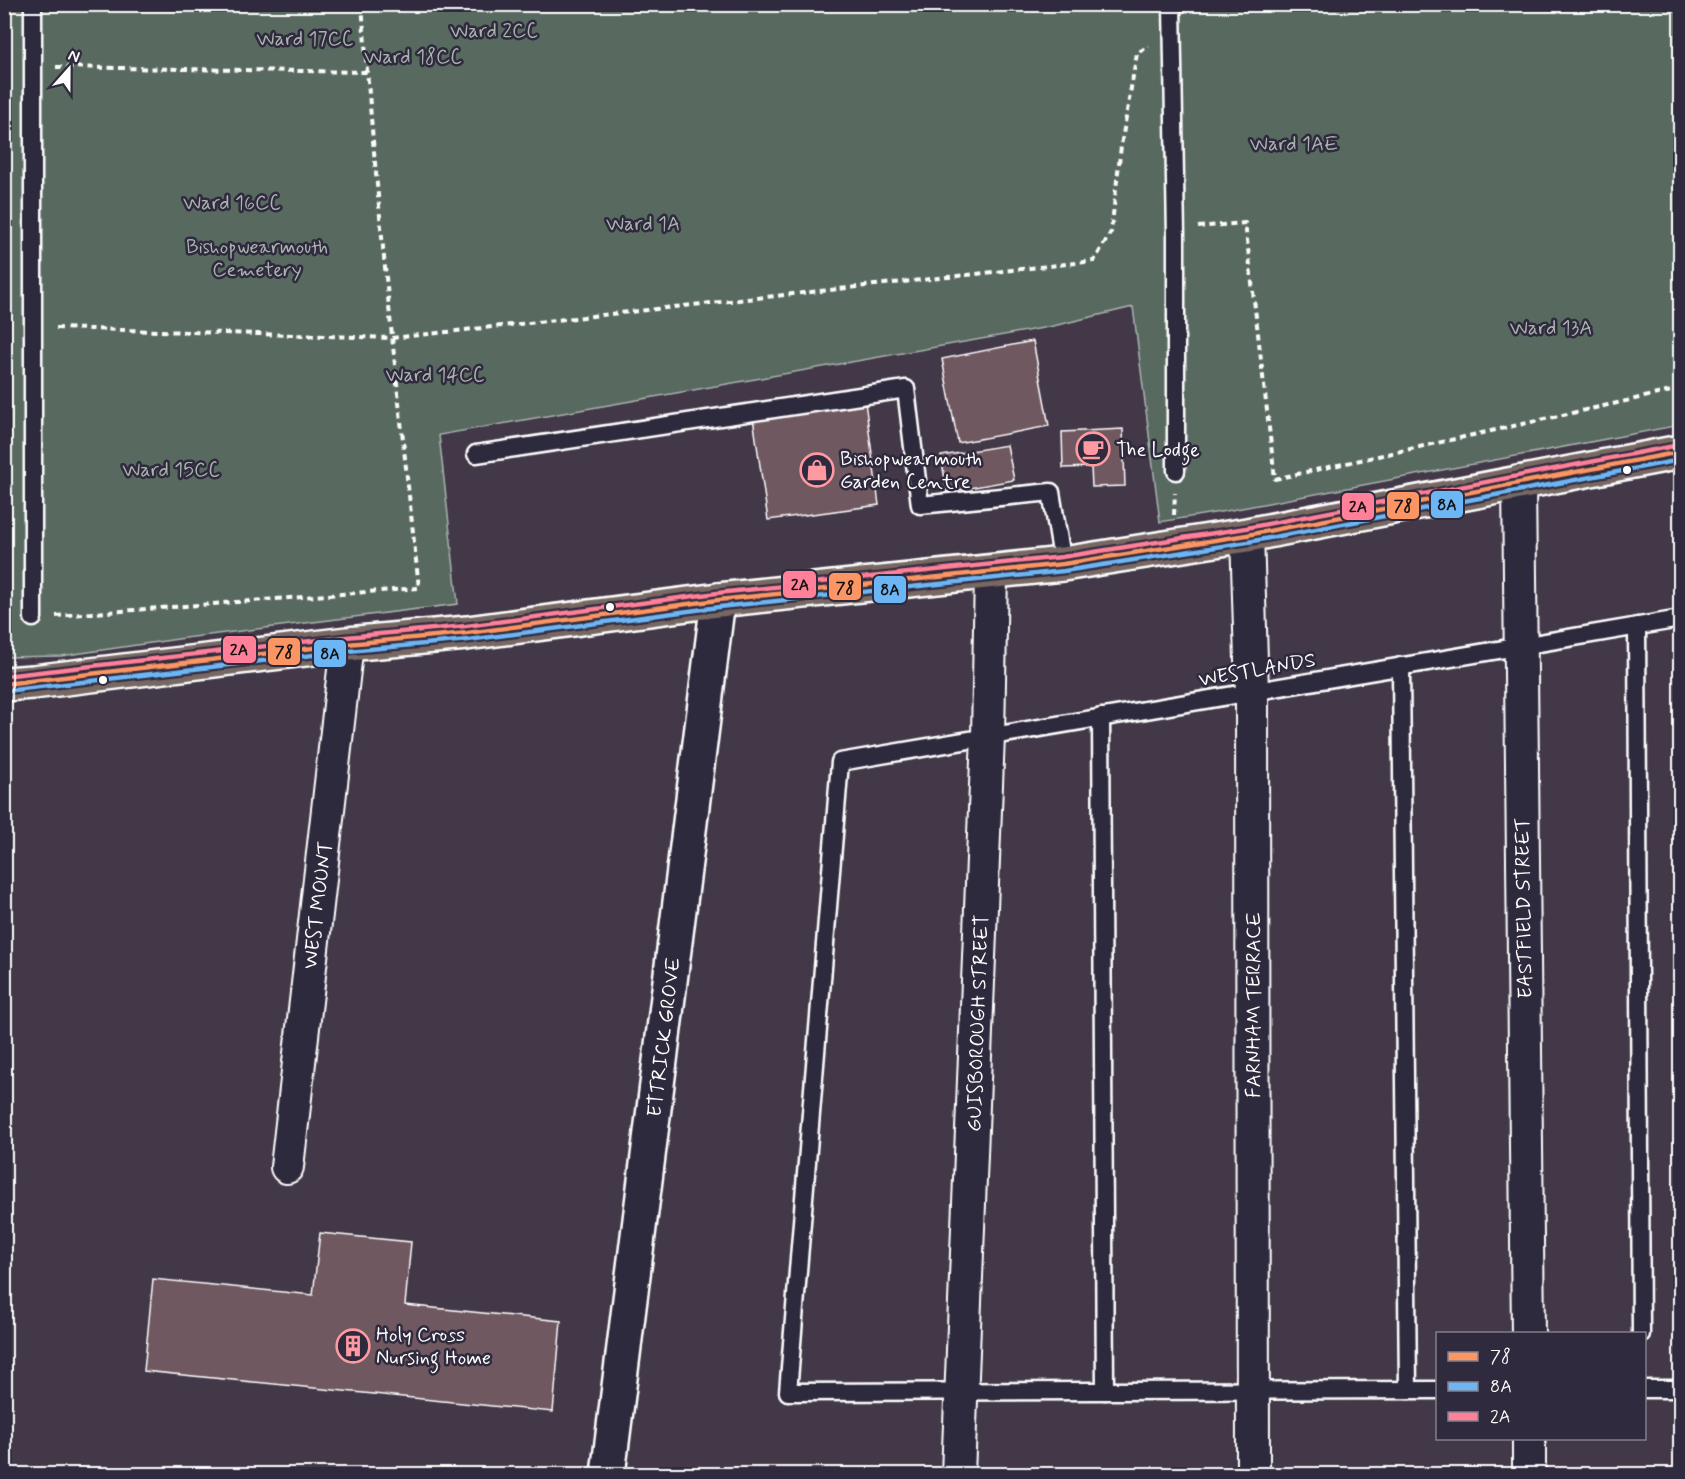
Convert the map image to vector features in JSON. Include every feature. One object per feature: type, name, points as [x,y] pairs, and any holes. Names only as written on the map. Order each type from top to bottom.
[{"type":"main road","points":[[4,684],[347,644],[466,633],[718,600],[1063,564],[1247,535],[1680,452]]},
{"type":"street","name":"EASTFIELD STREET","points":[[1519,482],[1528,1332]]},
{"type":"street","name":"FARNHAM TERRACE","points":[[1247,535],[1252,692],[1253,1474]]},
{"type":"street","name":"GUISBOROUGH STREET","points":[[958,1474],[988,736],[991,572]]},
{"type":"street","name":"ETTRICK GROVE","points":[[608,1474],[718,600]]},
{"type":"street","name":"WEST MOUNT","points":[[287,1167],[347,644]]},
{"type":"street","points":[[1529,1440],[1529,1474]]},
{"type":"lane","points":[[33,4],[33,618]]},
{"type":"lane","points":[[1172,4],[1176,229],[1176,471]]},
{"type":"lane","points":[[476,454],[906,389],[920,505],[1052,492],[1063,564]]},
{"type":"lane","name":"WESTLANDS","points":[[963,1391],[788,1392],[840,762],[1680,619]]},
{"type":"lane","points":[[1637,626],[1641,1332]]},
{"type":"lane","points":[[1401,666],[1408,1390]]},
{"type":"lane","points":[[1101,717],[1105,1391]]},
{"type":"lane","points":[[1646,1389],[1680,1389]]},
{"type":"lane","points":[[963,1391],[1436,1390]]},
{"type":"path","points":[[33,618],[419,588],[362,4]]},
{"type":"path","points":[[33,328],[393,338],[1094,261],[1111,232],[1121,146],[1137,53],[1172,32]]},
{"type":"path","points":[[33,67],[367,72]]},
{"type":"path","points":[[1176,229],[1245,223],[1275,479],[1680,389]]},
{"type":"path","points":[[1173,548],[1176,471]]},
{"type":"green space","name":"Bishopwearmouth Cemetery","points":[[4,5],[1680,5],[1680,425],[1160,522],[1133,307],[1049,327],[439,435],[458,604],[61,656],[5,657]]},
{"type":"building","points":[[1033,341],[1049,426],[958,443],[942,359]]},
{"type":"building","points":[[865,402],[879,505],[768,520],[753,418]]},
{"type":"building","name":"The Lodge","points":[[1123,429],[1125,486],[1092,487],[1091,467],[1063,468],[1062,432]]},
{"type":"building","points":[[1007,445],[1014,480],[947,492],[941,456]]},
{"type":"building","name":"Holy Cross Nursing Home","points":[[320,1233],[411,1242],[405,1305],[561,1321],[553,1412],[144,1371],[153,1279],[313,1295]]},
{"type":"transit line","name":"2A","points":[[4,676],[346,637],[466,626],[717,593],[1062,557],[1246,528],[1679,445]]},
{"type":"transit line","name":"78","points":[[4,684],[347,644],[467,633],[718,600],[1063,564],[1247,535],[1680,452]]},
{"type":"transit line","name":"8A","points":[[5,691],[348,651],[468,640],[719,607],[1064,571],[1248,542],[1680,460]]},
{"type":"place","name":"The Lodge","points":[[1093,449]]},
{"type":"place","name":"Bishopwearmouth Garden Centre","points":[[817,470]]},
{"type":"place","name":"Holy Cross Nursing Home","points":[[353,1346]]},
{"type":"park label","name":"Ward 2CC","points":[[494,30]]},
{"type":"park label","name":"Ward 17CC","points":[[305,38]]},
{"type":"park label","name":"Ward 18CC","points":[[413,56]]},
{"type":"park label","name":"Ward 1AE","points":[[1294,143]]},
{"type":"park label","name":"Ward 16CC","points":[[232,202]]},
{"type":"park label","name":"Ward 1A","points":[[643,223]]},
{"type":"park label","name":"Ward 13A","points":[[1551,327]]},
{"type":"park label","name":"Ward 14CC","points":[[435,374]]},
{"type":"park label","name":"Ward 15CC","points":[[171,469]]}]
